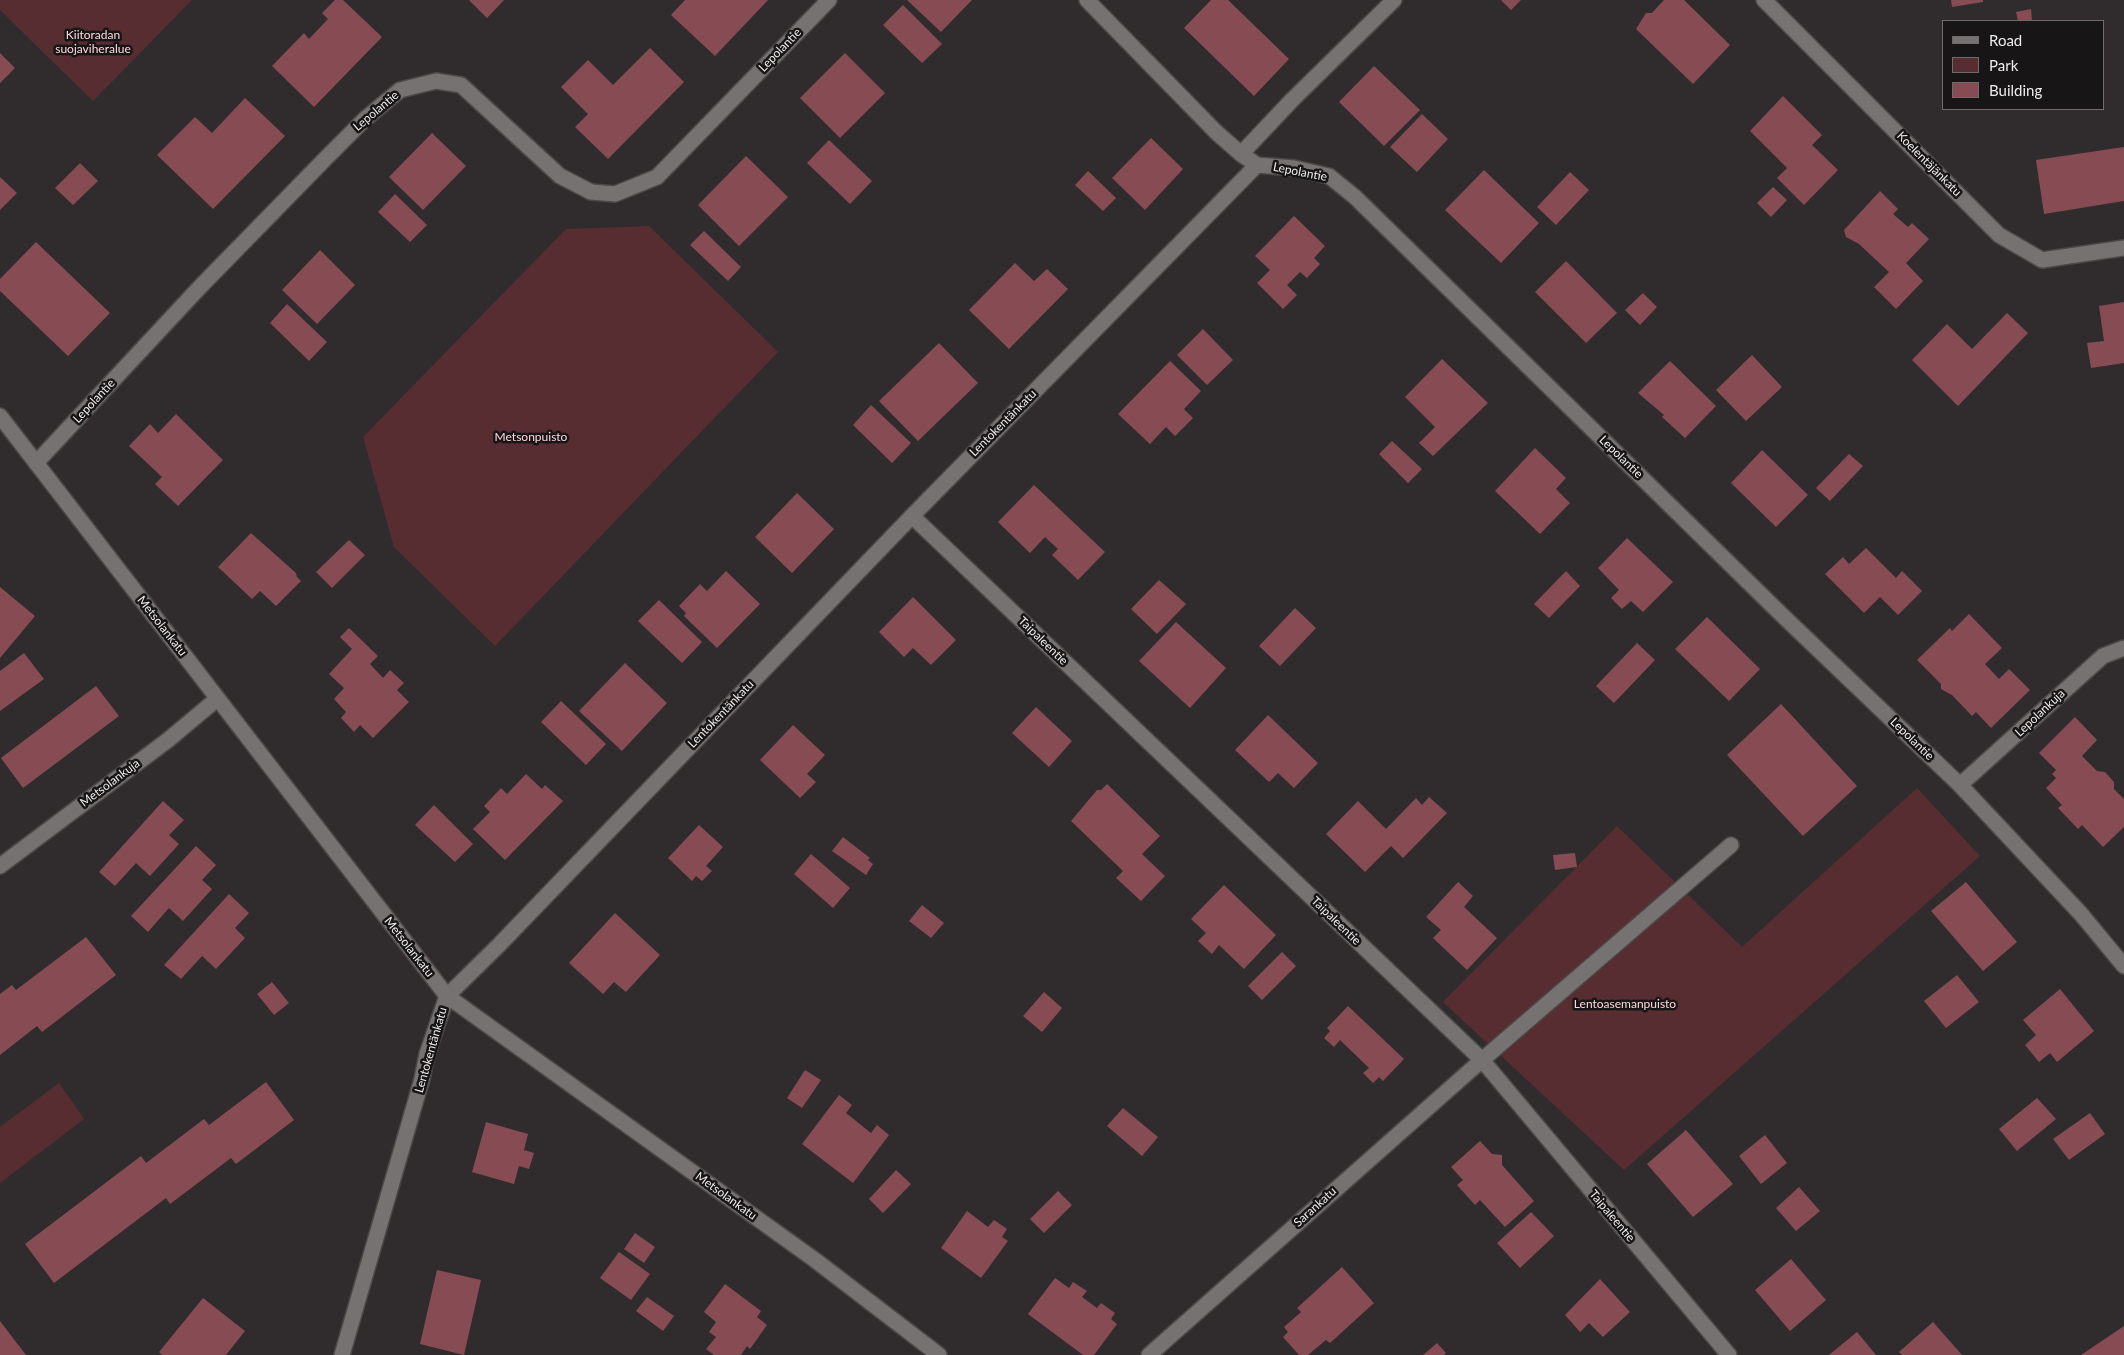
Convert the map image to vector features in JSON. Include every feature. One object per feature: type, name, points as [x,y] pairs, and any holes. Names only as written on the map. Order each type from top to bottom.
[{"type":"street","name":"Lepolantie","points":[[36,463],[254,232],[365,119],[400,90],[436,81],[461,85],[560,176],[591,192],[615,194],[657,177],[829,0]]},
{"type":"street","name":"Lepolantie","points":[[1087,0],[1216,132],[1241,154],[1257,165],[1294,168],[1329,176],[1355,197],[1960,786],[2081,914],[2124,966]]},
{"type":"street","points":[[1241,154],[1292,100],[1394,0]]},
{"type":"street","name":"Koelentäjänkatu","points":[[1764,0],[1999,235],[2042,260],[2124,248]]},
{"type":"street","name":"Lentokentänkatu","points":[[342,1355],[422,1080],[427,1054],[447,996],[912,516],[1257,165]]},
{"type":"street","name":"Metsolankatu","points":[[0,416],[447,996],[814,1260],[939,1355]]},
{"type":"street","name":"Taipaleentie","points":[[912,516],[1482,1060],[1729,1355]]},
{"type":"street","name":"Lepolankuja","points":[[1960,786],[2103,656],[2124,648]]},
{"type":"street","name":"Metsolankuja","points":[[0,866],[168,740],[217,698]]},
{"type":"street","name":"Sarankatu","points":[[1149,1355],[1482,1060],[1731,845]]},
{"type":"green space","name":"Kiitoradan suojaviheralue","points":[[0,0],[192,0],[93,101],[0,10]]},
{"type":"green space","name":"Metsonpuisto","points":[[649,226],[778,352],[495,646],[394,547],[363,437],[566,229]]},
{"type":"green space","name":"Lentoasemanpuisto","points":[[1917,788],[1980,856],[1624,1170],[1443,1002],[1617,826],[1742,947]]},
{"type":"green space","points":[[59,1083],[84,1119],[0,1183],[0,1127]]},
{"type":"building","points":[[335,0],[343,0],[382,37],[314,107],[272,66],[304,33],[309,39],[328,19],[322,13]]},
{"type":"building","points":[[469,0],[504,0],[487,18]]},
{"type":"building","points":[[685,0],[768,0],[715,56],[671,15]]},
{"type":"building","points":[[907,0],[972,0],[941,32]]},
{"type":"building","points":[[1211,0],[1228,0],[1289,59],[1254,96],[1184,28]]},
{"type":"building","points":[[1501,0],[1521,0],[1511,10]]},
{"type":"building","points":[[1664,0],[1684,0],[1730,45],[1693,84],[1636,29],[1646,13],[1652,13]]},
{"type":"building","points":[[1951,0],[1983,0],[1983,2],[1952,7]]},
{"type":"building","points":[[903,5],[942,44],[922,63],[883,25]]},
{"type":"building","points":[[2031,9],[2032,20],[2018,20],[2016,12]]},
{"type":"building","points":[[650,48],[684,82],[608,159],[575,127],[588,114],[561,87],[588,60],[613,85]]},
{"type":"building","points":[[0,53],[15,68],[0,83]]},
{"type":"building","points":[[845,53],[885,93],[840,138],[800,98]]},
{"type":"building","points":[[1374,66],[1420,110],[1384,146],[1339,102]]},
{"type":"building","points":[[1783,96],[1822,135],[1812,145],[1838,170],[1804,205],[1777,178],[1787,168],[1750,131]]},
{"type":"building","points":[[245,98],[285,136],[213,209],[157,155],[195,117],[212,133]]},
{"type":"building","points":[[1422,114],[1448,139],[1417,172],[1390,147]]},
{"type":"building","points":[[432,133],[466,166],[423,210],[389,177]]},
{"type":"building","points":[[1151,138],[1183,169],[1145,210],[1112,178]]},
{"type":"building","points":[[829,140],[872,181],[850,204],[807,163]]},
{"type":"building","points":[[2124,147],[2124,201],[2044,214],[2036,160]]},
{"type":"building","points":[[746,156],[788,197],[739,246],[698,205]]},
{"type":"building","points":[[80,163],[98,181],[73,205],[55,188]]},
{"type":"building","points":[[1484,170],[1539,223],[1501,263],[1445,210]]},
{"type":"building","points":[[1088,171],[1116,198],[1103,211],[1075,185]]},
{"type":"building","points":[[1570,172],[1589,190],[1556,225],[1537,207]]},
{"type":"building","points":[[0,177],[17,193],[0,210]]},
{"type":"building","points":[[1773,187],[1787,200],[1771,217],[1757,203]]},
{"type":"building","points":[[1880,191],[1898,209],[1893,214],[1908,227],[1912,223],[1929,239],[1906,263],[1923,281],[1896,309],[1874,287],[1889,272],[1859,244],[1846,237],[1844,230]]},
{"type":"building","points":[[395,194],[427,225],[410,242],[378,212]]},
{"type":"building","points":[[1294,216],[1325,246],[1314,258],[1320,264],[1307,278],[1300,272],[1287,285],[1297,295],[1283,309],[1257,283],[1270,270],[1255,256]]},
{"type":"building","points":[[704,231],[741,267],[728,281],[690,245]]},
{"type":"building","points":[[36,242],[110,313],[68,356],[0,291],[0,279]]},
{"type":"building","points":[[320,250],[355,285],[317,324],[282,290]]},
{"type":"building","points":[[1566,261],[1617,313],[1586,343],[1535,292]]},
{"type":"building","points":[[1015,263],[1034,281],[1047,269],[1068,289],[1009,349],[969,310]]},
{"type":"building","points":[[1643,293],[1657,307],[1640,325],[1625,310]]},
{"type":"building","points":[[2124,302],[2124,363],[2091,368],[2087,343],[2104,341],[2099,306]]},
{"type":"building","points":[[287,304],[327,342],[309,361],[270,323]]},
{"type":"building","points":[[2007,313],[2028,333],[1958,406],[1912,360],[1947,324],[1972,349]]},
{"type":"building","points":[[1203,329],[1233,360],[1207,385],[1177,355]]},
{"type":"building","points":[[939,343],[978,383],[918,441],[879,401]]},
{"type":"building","points":[[1752,355],[1782,387],[1746,421],[1716,390]]},
{"type":"building","points":[[1442,359],[1488,403],[1433,456],[1419,443],[1435,427],[1405,397]]},
{"type":"building","points":[[1170,361],[1201,391],[1184,409],[1193,418],[1175,436],[1166,427],[1150,444],[1118,414]]},
{"type":"building","points":[[1670,361],[1716,406],[1685,438],[1662,417],[1664,415],[1638,393]]},
{"type":"building","points":[[871,405],[911,443],[892,463],[853,425]]},
{"type":"building","points":[[176,414],[223,460],[178,506],[155,484],[162,477],[129,446],[150,424],[158,433]]},
{"type":"building","points":[[1392,441],[1422,469],[1408,483],[1379,454]]},
{"type":"building","points":[[1535,448],[1566,478],[1556,489],[1570,503],[1540,534],[1495,491]]},
{"type":"building","points":[[1762,450],[1808,495],[1776,527],[1731,483]]},
{"type":"building","points":[[1849,454],[1863,466],[1830,501],[1816,488]]},
{"type":"building","points":[[1034,485],[1105,552],[1078,580],[1052,555],[1058,549],[1045,537],[1030,553],[998,522]]},
{"type":"building","points":[[797,493],[834,529],[792,573],[755,537]]},
{"type":"building","points":[[251,533],[296,573],[301,581],[276,606],[260,591],[252,599],[218,567]]},
{"type":"building","points":[[1627,538],[1673,582],[1643,612],[1631,601],[1622,609],[1611,598],[1619,590],[1598,568]]},
{"type":"building","points":[[349,540],[365,555],[332,588],[316,572]]},
{"type":"building","points":[[1866,548],[1896,578],[1902,571],[1922,591],[1898,615],[1880,597],[1864,613],[1825,574],[1843,557],[1849,564]]},
{"type":"building","points":[[726,571],[760,604],[717,648],[684,616],[686,613],[679,606],[700,584],[707,591]]},
{"type":"building","points":[[1566,571],[1580,586],[1549,618],[1534,604]]},
{"type":"building","points":[[1159,580],[1186,604],[1157,634],[1131,609]]},
{"type":"building","points":[[0,587],[35,616],[0,658]]},
{"type":"building","points":[[913,597],[956,640],[931,665],[913,648],[904,657],[879,632]]},
{"type":"building","points":[[659,600],[702,642],[682,663],[638,621]]},
{"type":"building","points":[[1295,608],[1316,628],[1280,666],[1259,646]]},
{"type":"building","points":[[1969,614],[2002,648],[1985,664],[1999,679],[2009,669],[2030,690],[1991,728],[1976,712],[1972,716],[1952,695],[1941,689],[1941,684],[1917,660],[1950,628],[1952,631]]},
{"type":"building","points":[[1707,617],[1760,669],[1729,701],[1675,649]]},
{"type":"building","points":[[1176,622],[1226,668],[1190,708],[1139,661]]},
{"type":"building","points":[[349,628],[378,656],[370,664],[383,678],[390,670],[404,683],[397,690],[409,702],[373,738],[360,725],[354,732],[341,718],[346,712],[334,699],[344,688],[329,674],[352,649],[340,637]]},
{"type":"building","points":[[1637,643],[1655,660],[1614,703],[1596,686]]},
{"type":"building","points":[[24,653],[44,679],[0,711],[0,671]]},
{"type":"building","points":[[625,663],[667,703],[622,751],[579,711]]},
{"type":"building","points":[[96,686],[119,716],[23,788],[1,758]]},
{"type":"building","points":[[561,701],[606,744],[586,765],[541,722]]},
{"type":"building","points":[[1781,704],[1857,786],[1803,836],[1727,755]]},
{"type":"building","points":[[1036,707],[1072,741],[1049,767],[1012,733]]},
{"type":"building","points":[[1268,715],[1318,763],[1294,788],[1278,773],[1269,782],[1235,750]]},
{"type":"building","points":[[2075,717],[2097,740],[2082,756],[2097,771],[2105,772],[2114,782],[2114,789],[2124,799],[2124,827],[2103,847],[2082,825],[2078,829],[2058,808],[2062,805],[2046,788],[2056,778],[2052,774],[2056,770],[2039,753]]},
{"type":"building","points":[[793,725],[825,755],[807,774],[816,782],[800,798],[760,760]]},
{"type":"building","points":[[526,774],[542,789],[545,785],[563,801],[505,860],[473,829],[490,812],[484,806],[501,788],[507,794]]},
{"type":"building","points":[[1107,784],[1160,836],[1142,854],[1165,876],[1141,901],[1116,878],[1123,871],[1071,821],[1097,790],[1101,790]]},
{"type":"building","points":[[1429,797],[1447,813],[1403,858],[1391,846],[1365,872],[1326,834],[1358,801],[1386,829],[1416,798],[1422,805]]},
{"type":"building","points":[[163,801],[184,820],[169,835],[179,844],[150,876],[136,863],[115,886],[99,872]]},
{"type":"building","points":[[434,805],[473,844],[455,862],[415,825]]},
{"type":"building","points":[[699,825],[723,847],[706,866],[712,871],[702,881],[696,876],[692,881],[668,858]]},
{"type":"building","points":[[843,837],[870,858],[868,860],[873,864],[866,875],[832,851]]},
{"type":"building","points":[[196,846],[216,865],[202,880],[212,889],[183,921],[169,908],[148,932],[131,916]]},
{"type":"building","points":[[1575,853],[1577,867],[1555,870],[1553,855]]},
{"type":"building","points":[[811,854],[850,888],[833,908],[794,874]]},
{"type":"building","points":[[1458,882],[1473,896],[1464,907],[1497,938],[1467,970],[1433,938],[1441,930],[1426,917]]},
{"type":"building","points":[[1966,882],[2017,942],[1983,971],[1931,911]]},
{"type":"building","points":[[1224,885],[1276,935],[1244,969],[1219,945],[1212,954],[1198,941],[1206,933],[1191,919]]},
{"type":"building","points":[[229,894],[249,913],[235,928],[245,938],[216,969],[202,956],[181,979],[164,965]]},
{"type":"building","points":[[922,905],[944,923],[931,938],[909,921]]},
{"type":"building","points":[[615,913],[660,955],[626,992],[614,982],[603,994],[569,963]]},
{"type":"building","points":[[86,937],[116,975],[42,1032],[37,1026],[0,1055],[0,994],[12,985],[16,990]]},
{"type":"building","points":[[1282,952],[1296,966],[1262,1000],[1248,986]]},
{"type":"building","points":[[1957,975],[1979,1002],[1946,1028],[1924,1001]]},
{"type":"building","points":[[272,982],[289,1003],[274,1015],[257,994]]},
{"type":"building","points":[[2060,989],[2094,1031],[2057,1062],[2050,1053],[2039,1062],[2025,1045],[2036,1035],[2023,1020]]},
{"type":"building","points":[[1044,992],[1062,1008],[1042,1032],[1023,1016]]},
{"type":"building","points":[[1348,1006],[1404,1059],[1383,1081],[1379,1077],[1373,1083],[1363,1073],[1369,1068],[1340,1040],[1334,1047],[1324,1038],[1330,1031],[1327,1028]]},
{"type":"building","points":[[805,1070],[821,1080],[802,1108],[787,1098]]},
{"type":"building","points":[[266,1082],[294,1120],[236,1164],[231,1158],[170,1204],[166,1198],[54,1283],[25,1244],[141,1156],[146,1163],[204,1119],[209,1125]]},
{"type":"building","points":[[839,1095],[852,1105],[846,1113],[871,1133],[877,1125],[889,1135],[853,1183],[802,1144]]},
{"type":"building","points":[[2037,1098],[2056,1119],[2017,1151],[1999,1129]]},
{"type":"building","points":[[1123,1108],[1158,1137],[1142,1156],[1107,1126]]},
{"type":"building","points":[[2090,1113],[2105,1134],[2069,1160],[2053,1139]]},
{"type":"building","points":[[486,1122],[528,1134],[524,1150],[534,1153],[529,1169],[519,1166],[514,1184],[472,1172]]},
{"type":"building","points":[[1686,1130],[1733,1184],[1693,1217],[1647,1164]]},
{"type":"building","points":[[1765,1135],[1787,1163],[1761,1184],[1739,1156]]},
{"type":"building","points":[[1480,1141],[1492,1154],[1502,1155],[1502,1165],[1534,1201],[1505,1227],[1480,1200],[1475,1205],[1457,1185],[1463,1180],[1451,1167]]},
{"type":"building","points":[[896,1170],[911,1184],[883,1213],[869,1199]]},
{"type":"building","points":[[1799,1187],[1820,1211],[1796,1231],[1776,1208]]},
{"type":"building","points":[[1058,1191],[1072,1205],[1044,1233],[1030,1219]]},
{"type":"building","points":[[967,1211],[988,1227],[994,1220],[1007,1229],[1002,1237],[1008,1241],[981,1278],[941,1248]]},
{"type":"building","points":[[1531,1212],[1554,1236],[1520,1268],[1497,1243]]},
{"type":"building","points":[[635,1233],[655,1247],[644,1263],[624,1249]]},
{"type":"building","points":[[619,1252],[650,1274],[631,1300],[600,1278]]},
{"type":"building","points":[[1791,1259],[1826,1300],[1790,1331],[1755,1290]]},
{"type":"building","points":[[1342,1267],[1374,1303],[1330,1343],[1326,1340],[1308,1355],[1299,1355],[1283,1337],[1288,1332],[1284,1327],[1301,1312],[1297,1308]]},
{"type":"building","points":[[437,1270],[481,1280],[464,1355],[420,1344]]},
{"type":"building","points":[[1055,1278],[1069,1288],[1073,1282],[1087,1291],[1082,1297],[1097,1308],[1101,1303],[1115,1313],[1111,1319],[1117,1324],[1094,1355],[1083,1355],[1028,1314]]},
{"type":"building","points":[[1600,1279],[1630,1312],[1603,1337],[1589,1323],[1580,1332],[1565,1315]]},
{"type":"building","points":[[725,1284],[761,1311],[757,1317],[767,1325],[750,1349],[747,1346],[741,1355],[714,1355],[706,1349],[716,1337],[709,1332],[716,1322],[704,1312]]},
{"type":"building","points":[[647,1297],[674,1316],[663,1331],[636,1311]]},
{"type":"building","points":[[203,1298],[245,1331],[226,1355],[162,1355],[159,1352]]},
{"type":"building","points":[[0,1321],[26,1355],[0,1355]]},
{"type":"building","points":[[1933,1322],[1962,1355],[1902,1355],[1899,1352]]},
{"type":"building","points":[[2124,1326],[2124,1355],[2081,1355]]},
{"type":"building","points":[[1857,1332],[1876,1355],[1829,1355]]},
{"type":"building","points":[[1437,1343],[1446,1353],[1444,1355],[1423,1355]]}]
